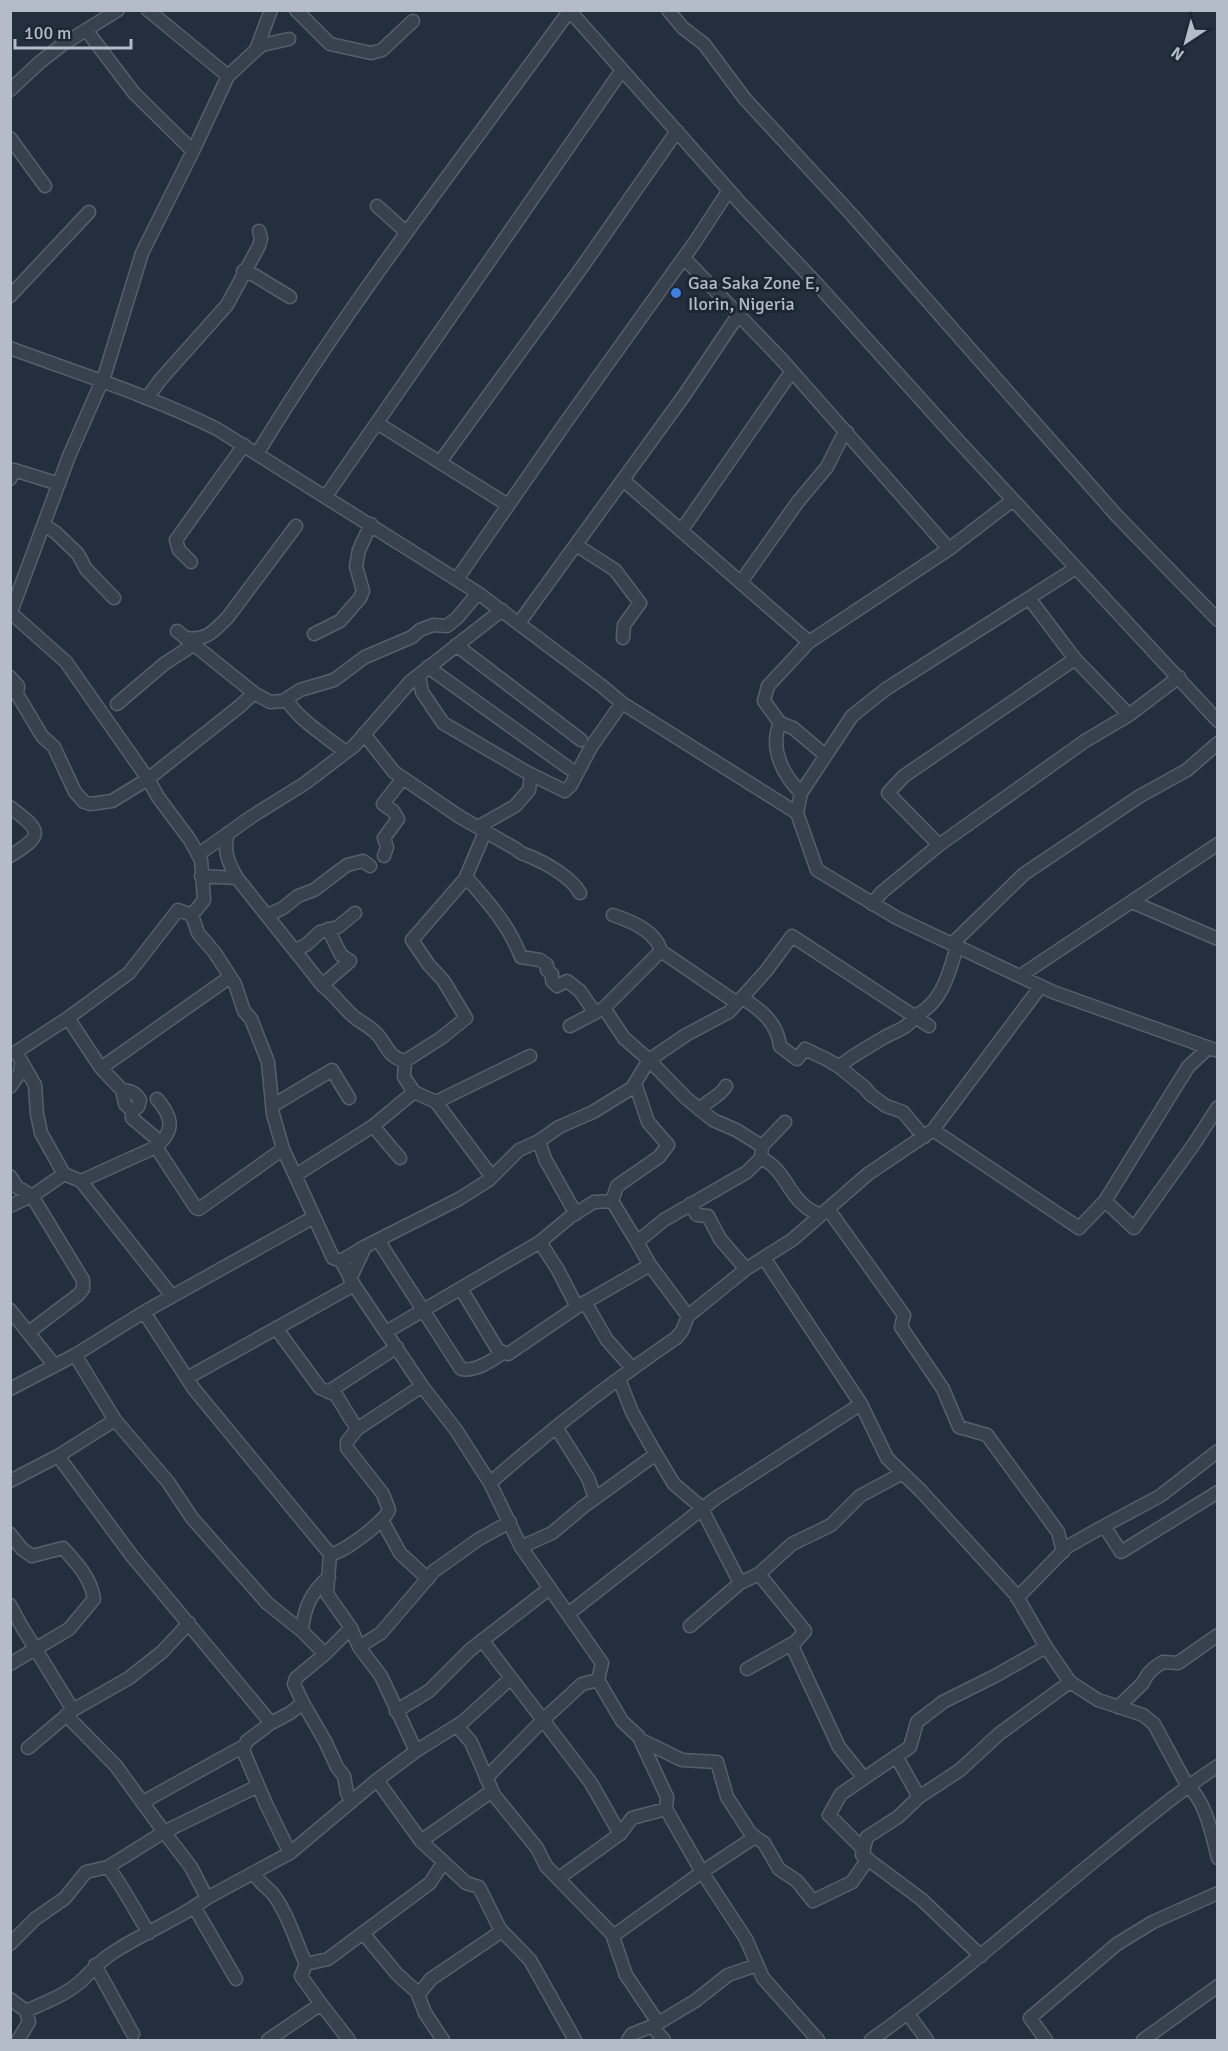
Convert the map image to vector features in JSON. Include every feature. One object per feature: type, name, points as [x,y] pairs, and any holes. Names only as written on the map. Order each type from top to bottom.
[{"type":"street","points":[[148,10],[228,76]]},
{"type":"street","points":[[256,50],[271,10]]},
{"type":"street","points":[[668,10],[683,28],[704,44],[745,99],[852,215],[1117,516],[1218,620]]},
{"type":"street","points":[[10,90],[62,45],[116,11]]},
{"type":"street","points":[[257,454],[324,348],[406,232],[570,11],[729,190],[1218,721]]},
{"type":"street","points":[[301,12],[330,44],[371,53],[382,50],[413,21]]},
{"type":"street","points":[[87,31],[134,93],[193,152]]},
{"type":"street","points":[[192,915],[204,900],[199,854],[66,662],[11,610],[69,456],[103,382],[142,253],[228,76],[262,45],[288,39]]},
{"type":"street","points":[[326,496],[622,70]]},
{"type":"street","points":[[440,462],[582,267],[677,131]]},
{"type":"street","points":[[10,138],[45,186]]},
{"type":"street","points":[[457,579],[684,258],[729,190]]},
{"type":"street","points":[[377,206],[406,232]]},
{"type":"street","points":[[10,296],[89,212]]},
{"type":"street","points":[[147,398],[166,372],[226,305],[259,246],[261,238],[259,231]]},
{"type":"street","points":[[684,258],[792,371],[949,549]]},
{"type":"street","points":[[243,271],[254,275],[290,297]]},
{"type":"street","points":[[519,623],[739,314]]},
{"type":"street","points":[[10,348],[192,416],[244,445],[457,579],[502,610],[622,703],[797,813]]},
{"type":"street","points":[[681,531],[792,371]]},
{"type":"street","points":[[377,423],[508,505]]},
{"type":"street","points":[[741,582],[797,503],[827,467],[846,432]]},
{"type":"street","points":[[191,562],[179,549],[176,540],[244,445]]},
{"type":"street","points":[[12,472],[59,484]]},
{"type":"street","points":[[623,480],[810,642]]},
{"type":"street","points":[[825,755],[793,728],[780,723],[764,701],[768,686],[810,642],[949,549],[1013,500]]},
{"type":"street","points":[[314,634],[340,621],[360,598],[363,591],[356,566],[359,550],[371,524]]},
{"type":"street","points":[[44,525],[72,548],[86,569],[114,598]]},
{"type":"street","points":[[185,638],[198,640],[218,628],[296,526]]},
{"type":"street","points":[[576,545],[615,570],[640,603],[624,625],[623,638]]},
{"type":"street","points":[[1076,568],[886,689],[852,716],[801,793],[797,813],[817,870],[873,904],[1041,986],[1213,1049]]},
{"type":"street","points":[[185,638],[254,693],[270,702],[276,702],[300,690],[334,680],[365,657],[412,637],[420,630],[433,625],[447,626],[457,618],[478,593]]},
{"type":"street","points":[[1029,598],[1076,659],[1130,715]]},
{"type":"street","points":[[199,854],[304,784],[345,753],[410,682],[502,610]]},
{"type":"street","points":[[117,704],[164,664],[185,638]]},
{"type":"street","points":[[456,645],[581,740]]},
{"type":"street","points":[[939,846],[888,793],[904,776],[1076,659]]},
{"type":"street","points":[[423,671],[422,692],[443,723],[531,775],[565,791],[572,785],[591,747],[622,703]]},
{"type":"street","points":[[423,671],[570,769]]},
{"type":"street","points":[[10,677],[18,686],[17,694],[42,736],[54,747],[75,792],[84,802],[90,804],[112,801],[148,779],[254,693]]},
{"type":"street","points":[[873,904],[881,893],[939,846],[1085,741],[1130,715],[1179,677]]},
{"type":"street","points":[[286,699],[305,723],[341,746],[345,753]]},
{"type":"street","points":[[780,723],[776,732],[780,763],[791,783],[801,793]]},
{"type":"street","points":[[364,734],[394,772],[521,854],[552,869],[575,884],[580,893]]},
{"type":"street","points":[[839,1067],[848,1058],[908,1027],[914,1016],[933,1005],[952,965],[954,945],[1024,874],[1140,796],[1187,770],[1218,743]]},
{"type":"street","points":[[228,833],[225,845],[226,856],[237,878],[320,983],[337,996],[354,1017],[380,1037],[389,1054],[405,1061],[441,1038],[466,1018],[443,980],[429,965],[412,940],[466,877],[482,830],[515,806],[530,790],[531,775]]},
{"type":"street","points":[[384,856],[387,847],[384,838],[398,819],[393,811],[383,804],[403,778]]},
{"type":"street","points":[[10,807],[35,830],[36,835],[33,841],[10,856]]},
{"type":"street","points":[[1020,976],[1218,844]]},
{"type":"street","points":[[268,915],[283,909],[298,896],[314,890],[347,865],[363,861],[370,866]]},
{"type":"street","points":[[201,876],[237,878]]},
{"type":"street","points":[[466,877],[500,917],[514,939],[521,957],[540,960],[547,965],[547,970],[552,974],[552,981],[556,986],[567,981],[580,991],[624,1038],[686,1098],[713,1120],[736,1130],[761,1152],[779,1172],[790,1192],[804,1207],[825,1212],[904,1315],[901,1327],[943,1389],[959,1426],[987,1435],[1058,1532],[1063,1552]]},
{"type":"street","points":[[1131,902],[1218,939]]},
{"type":"street","points":[[16,1054],[129,973],[178,910],[192,915]]},
{"type":"street","points":[[295,950],[306,945],[320,932],[338,927],[355,913]]},
{"type":"street","points":[[192,915],[198,933],[231,977],[242,998],[244,1011],[251,1019],[268,1062],[272,1106],[283,1149],[333,1258],[341,1261],[352,1282],[422,1386],[456,1430],[490,1483],[521,1547],[602,1663],[598,1680],[622,1721],[641,1740],[682,1760],[717,1762],[727,1797],[751,1834],[764,1843],[779,1869],[796,1881],[813,1901],[852,1882],[866,1854],[867,1837],[898,1817],[919,1797],[960,1770],[999,1734],[1070,1682]]},
{"type":"street","points":[[613,915],[633,922],[659,943],[661,951],[768,1019],[778,1034],[780,1046],[797,1059],[805,1049],[826,1059],[886,1106],[903,1112],[928,1134],[1079,1228],[1105,1201],[1188,1067],[1213,1049]]},
{"type":"street","points":[[320,983],[328,980],[350,961],[341,955],[328,929]]},
{"type":"street","points":[[341,1261],[459,1199],[492,1177],[519,1149],[539,1141],[559,1127],[603,1106],[632,1088],[649,1060],[686,1035],[729,1012],[766,971],[792,936],[929,1026]]},
{"type":"street","points":[[570,1026],[599,1011],[661,951]]},
{"type":"street","points":[[101,1068],[231,977]]},
{"type":"street","points":[[490,1483],[556,1427],[632,1368],[676,1338],[682,1331],[688,1316],[746,1269],[792,1240],[868,1174],[928,1134],[1041,986]]},
{"type":"street","points":[[68,1018],[101,1068],[122,1090],[125,1104],[132,1111],[132,1118],[158,1140],[156,1147],[196,1209],[283,1149]]},
{"type":"street","points":[[10,1087],[20,1073],[16,1054]]},
{"type":"street","points":[[16,1054],[35,1085],[41,1133],[64,1174],[81,1181],[172,1296]]},
{"type":"street","points":[[436,1102],[530,1056]]},
{"type":"street","points":[[405,1061],[404,1077],[414,1092],[436,1102],[492,1177]]},
{"type":"street","points":[[272,1106],[332,1070],[349,1098]]},
{"type":"street","points":[[635,1083],[648,1122],[668,1145],[659,1157],[617,1186],[612,1201],[650,1265],[688,1316]]},
{"type":"street","points":[[700,1110],[704,1104],[722,1094],[726,1086]]},
{"type":"street","points":[[296,1175],[374,1126],[414,1092]]},
{"type":"street","points":[[81,1181],[156,1147],[165,1139],[171,1125],[164,1107],[157,1099]]},
{"type":"street","points":[[1105,1201],[1134,1227],[1218,1107]]},
{"type":"street","points":[[637,1242],[664,1220],[747,1172],[785,1122]]},
{"type":"street","points":[[374,1126],[400,1158]]},
{"type":"street","points":[[539,1141],[545,1159],[576,1214]]},
{"type":"street","points":[[10,1206],[32,1196],[64,1174]]},
{"type":"street","points":[[10,1176],[17,1186],[32,1196],[83,1280],[83,1289],[70,1302],[28,1332]]},
{"type":"street","points":[[386,1332],[540,1242],[594,1202],[612,1201]]},
{"type":"street","points":[[690,1204],[697,1215],[708,1216],[720,1239],[746,1269]]},
{"type":"street","points":[[10,1389],[75,1355],[144,1312],[314,1217]]},
{"type":"street","points":[[378,1240],[461,1369],[477,1367],[503,1353]]},
{"type":"street","points":[[540,1242],[607,1340],[632,1368]]},
{"type":"street","points":[[187,1378],[352,1282],[366,1246]]},
{"type":"street","points":[[764,1258],[861,1404],[888,1458],[901,1474],[921,1491],[1017,1598],[1070,1682],[1086,1694],[1143,1715],[1154,1724],[1187,1785],[1196,1793],[1212,1835],[1217,1858]]},
{"type":"street","points":[[461,1289],[498,1350],[508,1354],[581,1304],[650,1265]]},
{"type":"street","points":[[10,1310],[55,1366]]},
{"type":"street","points":[[144,1312],[187,1378],[330,1554],[328,1598],[351,1628],[359,1647],[381,1676],[416,1751]]},
{"type":"street","points":[[276,1328],[320,1388],[338,1398],[357,1429]]},
{"type":"street","points":[[328,1392],[397,1347]]},
{"type":"street","points":[[75,1355],[115,1420],[168,1482],[192,1518],[267,1603],[326,1654]]},
{"type":"street","points":[[619,1379],[632,1412],[656,1454],[674,1484],[702,1509],[740,1582]]},
{"type":"street","points":[[330,1554],[338,1553],[382,1520],[389,1510],[383,1494],[347,1448],[347,1442],[357,1429],[422,1386]]},
{"type":"street","points":[[568,1614],[716,1498],[861,1404]]},
{"type":"street","points":[[10,1481],[58,1456],[115,1420]]},
{"type":"street","points":[[556,1427],[588,1478],[595,1498]]},
{"type":"street","points":[[1017,1598],[1067,1547],[1160,1496],[1218,1451]]},
{"type":"street","points":[[521,1547],[552,1533],[595,1498],[656,1454]]},
{"type":"street","points":[[58,1456],[132,1556],[271,1723]]},
{"type":"street","points":[[690,1626],[740,1582],[759,1574],[792,1544],[831,1525],[860,1496],[901,1474]]},
{"type":"street","points":[[1104,1526],[1121,1552],[1218,1492]]},
{"type":"street","points":[[382,1520],[400,1552],[428,1579]]},
{"type":"street","points":[[359,1647],[381,1633],[448,1559],[510,1522]]},
{"type":"street","points":[[10,1534],[22,1549],[32,1556],[63,1548],[77,1563],[90,1584],[94,1599],[69,1629],[10,1664]]},
{"type":"street","points":[[759,1574],[805,1631],[792,1646],[839,1747],[864,1778]]},
{"type":"street","points":[[302,1631],[306,1605],[318,1586],[329,1577]]},
{"type":"street","points":[[396,1711],[429,1691],[470,1650],[550,1588]]},
{"type":"street","points":[[10,1605],[70,1712],[116,1766],[192,1867],[207,1898]]},
{"type":"street","points":[[28,1748],[70,1712],[129,1678],[162,1652],[189,1623]]},
{"type":"street","points":[[351,1628],[326,1654],[294,1681],[303,1703],[344,1776],[351,1801]]},
{"type":"street","points":[[1118,1707],[1142,1684],[1154,1668],[1163,1662],[1178,1663],[1218,1635]]},
{"type":"street","points":[[482,1641],[591,1784],[620,1834]]},
{"type":"street","points":[[747,1669],[795,1642]]},
{"type":"street","points":[[981,1956],[921,1899],[866,1854],[829,1815],[841,1794],[910,1747],[917,1722],[943,1702],[1046,1647]]},
{"type":"street","points":[[26,2011],[65,1993],[80,1982],[95,1965],[114,1952],[290,1853],[377,1780],[416,1751],[457,1726],[511,1678]]},
{"type":"street","points":[[486,1778],[582,1684],[598,1680]]},
{"type":"street","points":[[143,1802],[244,1746],[271,1723],[303,1703]]},
{"type":"street","points":[[457,1726],[471,1742],[492,1791],[537,1848],[546,1866],[613,1936],[626,1975],[655,2018],[656,2031],[664,2040]]},
{"type":"street","points":[[641,1740],[667,1797],[666,1809],[702,1872],[746,1939],[763,1978],[818,2040]]},
{"type":"street","points":[[244,1746],[245,1756],[290,1853]]},
{"type":"street","points":[[896,1756],[919,1797]]},
{"type":"street","points":[[872,2040],[981,1956],[1187,1785],[1218,1766]]},
{"type":"street","points":[[377,1780],[421,1841],[466,1883],[479,1887],[502,1931],[530,1960],[575,2040]]},
{"type":"street","points":[[10,1944],[35,1919],[65,1898],[86,1872],[108,1867],[164,1832],[258,1786]]},
{"type":"street","points":[[421,1841],[492,1791]]},
{"type":"street","points":[[559,1878],[620,1834],[632,1818],[666,1809]]},
{"type":"street","points":[[613,1936],[755,1837]]},
{"type":"street","points":[[306,1964],[328,1959],[430,1883],[443,1863]]},
{"type":"street","points":[[108,1867],[121,1884],[148,1933]]},
{"type":"street","points":[[254,1873],[259,1883],[272,1894],[284,1913],[306,1964],[301,1976],[349,2040]]},
{"type":"street","points":[[1046,2040],[1030,2018],[1117,1944],[1153,1922],[1218,1893]]},
{"type":"street","points":[[195,1908],[236,1979]]},
{"type":"street","points":[[418,1995],[431,1979],[502,1931]]},
{"type":"street","points":[[363,1933],[396,1974],[418,1995],[425,2013],[442,2040]]},
{"type":"street","points":[[95,1965],[133,2034]]},
{"type":"street","points":[[628,2040],[632,2034],[655,2025],[695,2001],[728,1975],[757,1965]]},
{"type":"street","points":[[1143,2040],[1218,1986]]},
{"type":"street","points":[[10,1999],[26,2011],[29,2022],[18,2040]]},
{"type":"street","points":[[267,2040],[321,2004]]},
{"type":"street","points":[[908,2014],[927,2040]]},
{"type":"place","name":"Gaa Saka Zone E, Ilorin, Nigeria","points":[[676,293]]}]
